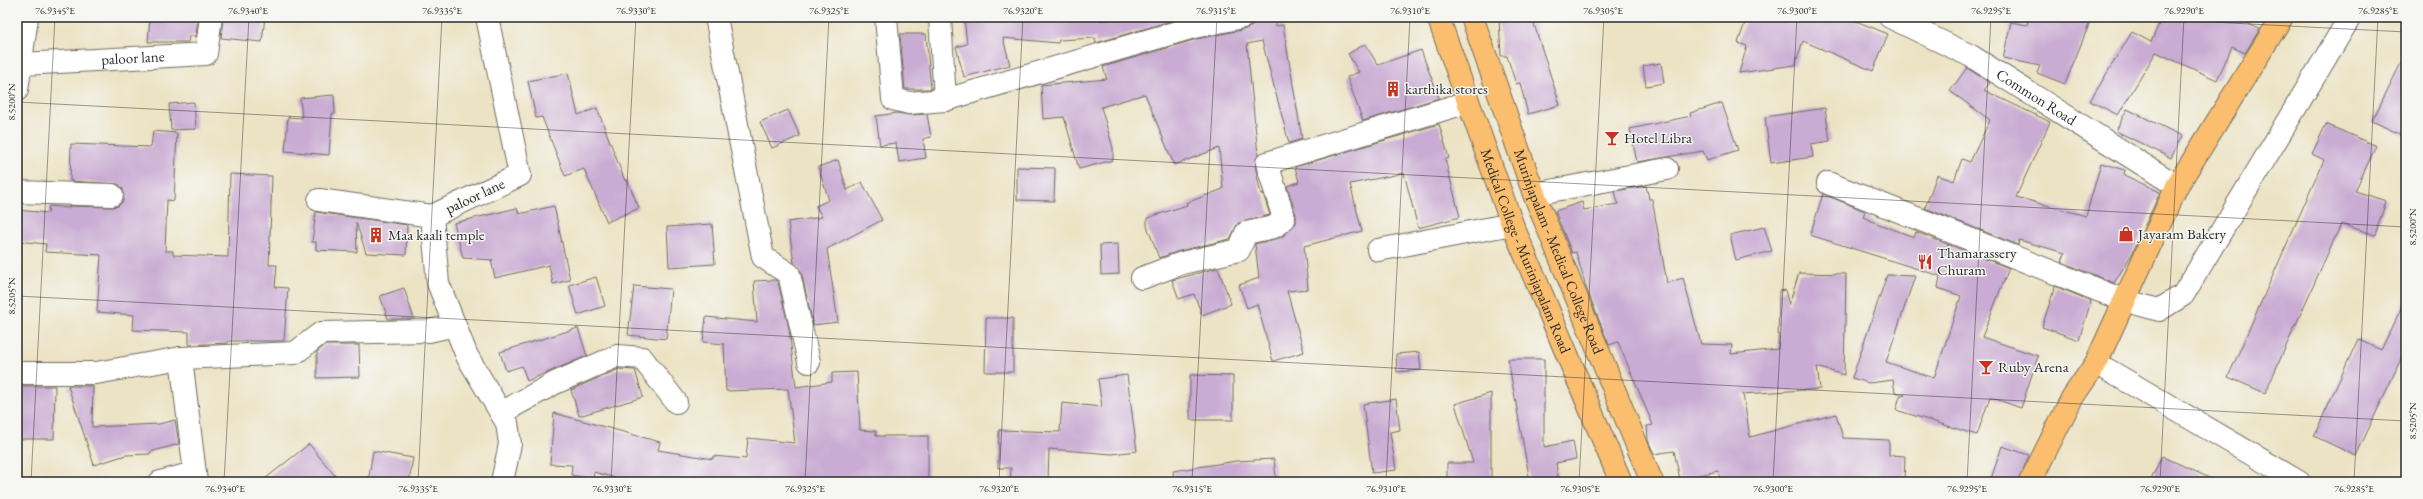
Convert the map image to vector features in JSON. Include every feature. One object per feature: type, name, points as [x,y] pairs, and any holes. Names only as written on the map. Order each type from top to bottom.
[{"type":"main road","name":"Medical College - Murinjapalam Road","points":[[1438,17],[1512,224],[1621,482]]},
{"type":"main road","name":"Murinjapalam - Medical College Road","points":[[1472,17],[1534,194],[1652,482]]},
{"type":"main road","points":[[2030,482],[2072,398],[2096,363],[2123,300],[2177,186],[2282,17]]},
{"type":"street","points":[[17,90],[22,64],[27,17]]},
{"type":"street","name":"paloor lane","points":[[22,64],[206,54],[211,17]]},
{"type":"street","name":"paloor lane","points":[[487,17],[520,175],[432,216],[438,283],[467,356],[501,413],[510,433],[502,482]]},
{"type":"street","points":[[716,17],[763,257],[789,274],[809,362]]},
{"type":"street","points":[[886,17],[893,99],[909,103],[945,100],[1194,27],[1243,17]]},
{"type":"street","points":[[940,17],[945,100]]},
{"type":"street","name":"Common Road","points":[[1890,17],[1971,56],[2177,186]]},
{"type":"street","points":[[1828,183],[2123,300],[2159,310],[2183,295],[2350,17]]},
{"type":"street","points":[[1142,278],[1182,263],[1239,250],[1246,233],[1274,227],[1284,219],[1267,163],[1468,102]]},
{"type":"street","points":[[1534,194],[1667,169]]},
{"type":"street","points":[[17,192],[112,195]]},
{"type":"street","points":[[319,200],[432,216]]},
{"type":"street","points":[[1378,250],[1512,224]]},
{"type":"street","points":[[17,373],[96,373],[181,358],[295,353],[321,333],[428,331],[455,325]]},
{"type":"street","points":[[501,413],[555,383],[616,356],[642,358],[676,402]]},
{"type":"street","points":[[160,482],[195,477],[181,358]]},
{"type":"street","points":[[2096,363],[2299,482]]},
{"type":"building","points":[[150,17],[198,17],[196,36],[189,36],[188,42],[148,42]]},
{"type":"building","points":[[223,17],[265,17],[262,42],[221,38]]},
{"type":"building","points":[[964,17],[1100,17],[1100,20],[1184,17],[1096,43],[1095,38],[1059,40],[1058,43],[1003,38],[1010,65],[964,77],[956,47],[967,44]]},
{"type":"building","points":[[1255,17],[1276,17],[1276,26],[1283,25],[1302,139],[1289,143],[1262,41],[1247,44],[1258,155],[1255,166],[1261,194],[1263,193],[1270,215],[1238,223],[1230,239],[1179,251],[1159,258],[1147,226],[1147,218],[1187,205],[1186,203],[1223,189],[1219,148],[1174,165],[1145,94],[1101,107],[1113,148],[1113,160],[1079,169],[1064,117],[1043,119],[1041,85],[1107,79],[1103,67],[1197,39],[1246,29],[1252,26]]},
{"type":"building","points":[[1747,17],[1858,17],[1856,21],[1888,34],[1873,71],[1803,41],[1795,65],[1739,73],[1747,46],[1738,43]]},
{"type":"building","points":[[2029,17],[2092,17],[2065,84],[2037,73],[2040,66],[2003,58],[2011,22],[2027,25]]},
{"type":"building","points":[[2162,17],[2232,17],[2260,29],[2245,53],[2232,47],[2217,80],[2156,52],[2118,115],[2090,101],[2132,32],[2151,42]]},
{"type":"building","points":[[1532,18],[1560,105],[1528,114],[1520,83],[1516,84],[1507,56],[1501,56],[1499,19]]},
{"type":"building","points":[[900,34],[926,34],[931,89],[905,89]]},
{"type":"building","name":"karthika stores","points":[[1365,44],[1378,65],[1421,50],[1439,98],[1363,121],[1347,77],[1359,72],[1348,54]]},
{"type":"building","points":[[2406,53],[2406,137],[2372,121]]},
{"type":"building","points":[[1661,63],[1664,83],[1646,86],[1643,66]]},
{"type":"building","points":[[1967,68],[1990,83],[1984,90],[2050,122],[2016,197],[2086,216],[2101,163],[2125,170],[2124,175],[2160,192],[2132,254],[2114,283],[2062,262],[2065,253],[2019,240],[2018,245],[1925,208],[1937,175],[1954,181],[1962,159],[1970,162],[1990,120],[1950,91]]},
{"type":"building","points":[[568,73],[578,115],[597,108],[625,181],[627,180],[639,208],[607,222],[584,169],[565,176],[542,117],[536,118],[528,81]]},
{"type":"building","points":[[334,95],[335,114],[332,114],[329,155],[285,151],[288,117],[302,118],[300,98]]},
{"type":"building","points":[[194,102],[196,129],[171,130],[169,104]]},
{"type":"building","points":[[1722,103],[1738,150],[1707,160],[1703,151],[1637,162],[1630,129],[1691,116],[1690,113]]},
{"type":"building","points":[[1825,108],[1830,141],[1811,144],[1813,157],[1771,163],[1765,117]]},
{"type":"building","points":[[2127,109],[2182,136],[2171,158],[2116,131]]},
{"type":"building","points":[[788,110],[800,136],[772,148],[760,122]]},
{"type":"building","points":[[897,113],[910,115],[927,114],[931,137],[923,139],[926,158],[899,162],[896,143],[880,145],[876,116]]},
{"type":"building","points":[[1439,124],[1449,158],[1445,159],[1460,217],[1418,228],[1404,173],[1350,184],[1362,231],[1304,246],[1308,289],[1287,291],[1304,352],[1273,361],[1257,304],[1247,308],[1239,285],[1259,278],[1255,244],[1282,237],[1296,223],[1296,215],[1287,186],[1299,182],[1295,167]]},
{"type":"building","points":[[2326,124],[2376,146],[2355,191],[2386,201],[2375,235],[2341,224],[2265,393],[2228,377],[2324,160],[2312,154]]},
{"type":"building","points":[[153,131],[177,133],[174,201],[167,200],[165,251],[173,251],[173,255],[228,257],[230,174],[272,176],[269,265],[277,265],[275,287],[288,288],[284,341],[228,341],[228,343],[189,345],[189,332],[133,330],[134,315],[97,312],[101,255],[45,252],[46,244],[17,241],[17,210],[48,213],[49,206],[69,208],[69,206],[112,207],[118,206],[123,201],[123,189],[118,184],[70,181],[71,144],[151,147]]},
{"type":"building","points":[[838,160],[847,190],[862,182],[882,220],[827,249],[838,322],[813,325],[801,271],[794,263],[788,222],[822,217],[816,206],[829,200],[818,167]]},
{"type":"building","points":[[1017,167],[1055,168],[1054,201],[1017,200]]},
{"type":"building","points":[[1646,186],[1649,199],[1652,199],[1667,283],[1683,278],[1701,344],[1732,345],[1731,354],[1778,349],[1779,291],[1785,290],[1789,305],[1799,273],[1846,274],[1844,375],[1817,367],[1820,389],[1743,394],[1750,437],[1836,414],[1843,438],[1889,440],[1889,455],[1905,456],[1904,482],[1721,482],[1718,471],[1680,479],[1674,451],[1654,454],[1648,440],[1647,426],[1653,425],[1618,342],[1609,345],[1586,287],[1576,252],[1572,253],[1555,211],[1582,202],[1584,210],[1618,204],[1615,191]]},
{"type":"building","points":[[1823,194],[1865,211],[1863,217],[1876,223],[1914,237],[1916,232],[2009,268],[1982,337],[2038,356],[2021,408],[1990,397],[1977,435],[1896,410],[1900,396],[1905,395],[1895,392],[1893,380],[1869,383],[1852,378],[1887,275],[1915,276],[1886,362],[1934,378],[1961,296],[1938,288],[1940,276],[1810,235]]},
{"type":"building","points":[[554,206],[570,280],[553,284],[549,265],[495,278],[491,260],[493,260],[463,258],[454,223],[517,208],[519,214]]},
{"type":"building","name":"Maa kaali temple","points":[[316,212],[407,225],[406,255],[366,253],[356,222],[357,252],[316,250],[316,242],[312,242]]},
{"type":"building","points":[[712,224],[715,264],[669,267],[667,227]]},
{"type":"building","points":[[1764,227],[1772,251],[1736,260],[1730,235]]},
{"type":"building","points":[[1118,244],[1119,274],[1101,275],[1100,245]]},
{"type":"building","points":[[1218,268],[1231,304],[1202,315],[1194,294],[1179,299],[1172,280]]},
{"type":"building","points":[[596,277],[605,306],[578,315],[569,285]]},
{"type":"building","points":[[775,280],[778,282],[789,329],[796,387],[832,382],[832,373],[857,372],[860,430],[876,431],[876,436],[928,436],[928,482],[629,482],[594,472],[593,479],[571,475],[572,465],[550,464],[554,413],[660,442],[658,450],[713,459],[713,456],[746,459],[748,438],[795,443],[788,389],[726,391],[724,344],[703,342],[706,317],[757,322],[754,281]]},
{"type":"building","points":[[634,286],[671,289],[666,339],[628,335]]},
{"type":"building","points":[[2055,286],[2091,301],[2079,340],[2042,327]]},
{"type":"building","points":[[404,288],[414,319],[388,319],[380,296]]},
{"type":"building","points":[[2406,298],[2406,348],[2356,456],[2314,436],[2358,339],[2381,350]]},
{"type":"building","points":[[986,318],[1013,318],[1013,372],[985,372]]},
{"type":"building","points":[[578,328],[587,356],[527,381],[522,366],[506,371],[500,352]]},
{"type":"building","points":[[325,345],[359,345],[360,377],[317,378],[317,352]]},
{"type":"building","points":[[1419,352],[1421,370],[1397,372],[1396,354]]},
{"type":"building","points":[[1508,359],[1544,359],[1544,447],[1573,441],[1576,459],[1556,463],[1559,482],[1530,482]]},
{"type":"building","points":[[619,369],[635,370],[643,397],[579,416],[571,390]]},
{"type":"building","points":[[1127,375],[1137,451],[1112,454],[1049,449],[1048,482],[1010,482],[1011,468],[998,468],[999,430],[1060,432],[1062,403],[1102,407],[1098,379]]},
{"type":"building","points":[[1190,375],[1233,376],[1233,420],[1190,420]]},
{"type":"building","points":[[20,386],[55,386],[54,439],[20,439]]},
{"type":"building","points":[[68,386],[93,386],[92,427],[159,424],[175,420],[179,444],[150,452],[150,454],[126,455],[94,465]]},
{"type":"building","points":[[1491,393],[1491,482],[1447,482],[1447,463],[1473,463],[1455,404]]},
{"type":"building","points":[[1396,399],[1400,430],[1390,432],[1396,470],[1372,473],[1363,404]]},
{"type":"building","points":[[309,444],[340,482],[261,482]]},
{"type":"building","points":[[2002,446],[2029,455],[2018,482],[1990,482]]},
{"type":"building","points":[[373,451],[413,458],[409,482],[368,482]]},
{"type":"building","points":[[2162,456],[2218,482],[2150,482]]},
{"type":"building","points":[[1274,459],[1276,478],[1247,482],[1174,482],[1173,471],[1236,461]]},
{"type":"place","name":"karthika stores","points":[[1393,89]]},
{"type":"place","name":"Hotel Libra","points":[[1612,138]]},
{"type":"place","name":"Jayaram Bakery","points":[[2126,234]]},
{"type":"place","name":"Maa kaali temple","points":[[376,235]]},
{"type":"place","name":"Thamarassery Churam","points":[[1925,262]]},
{"type":"place","name":"Ruby Arena","points":[[1986,367]]}]
